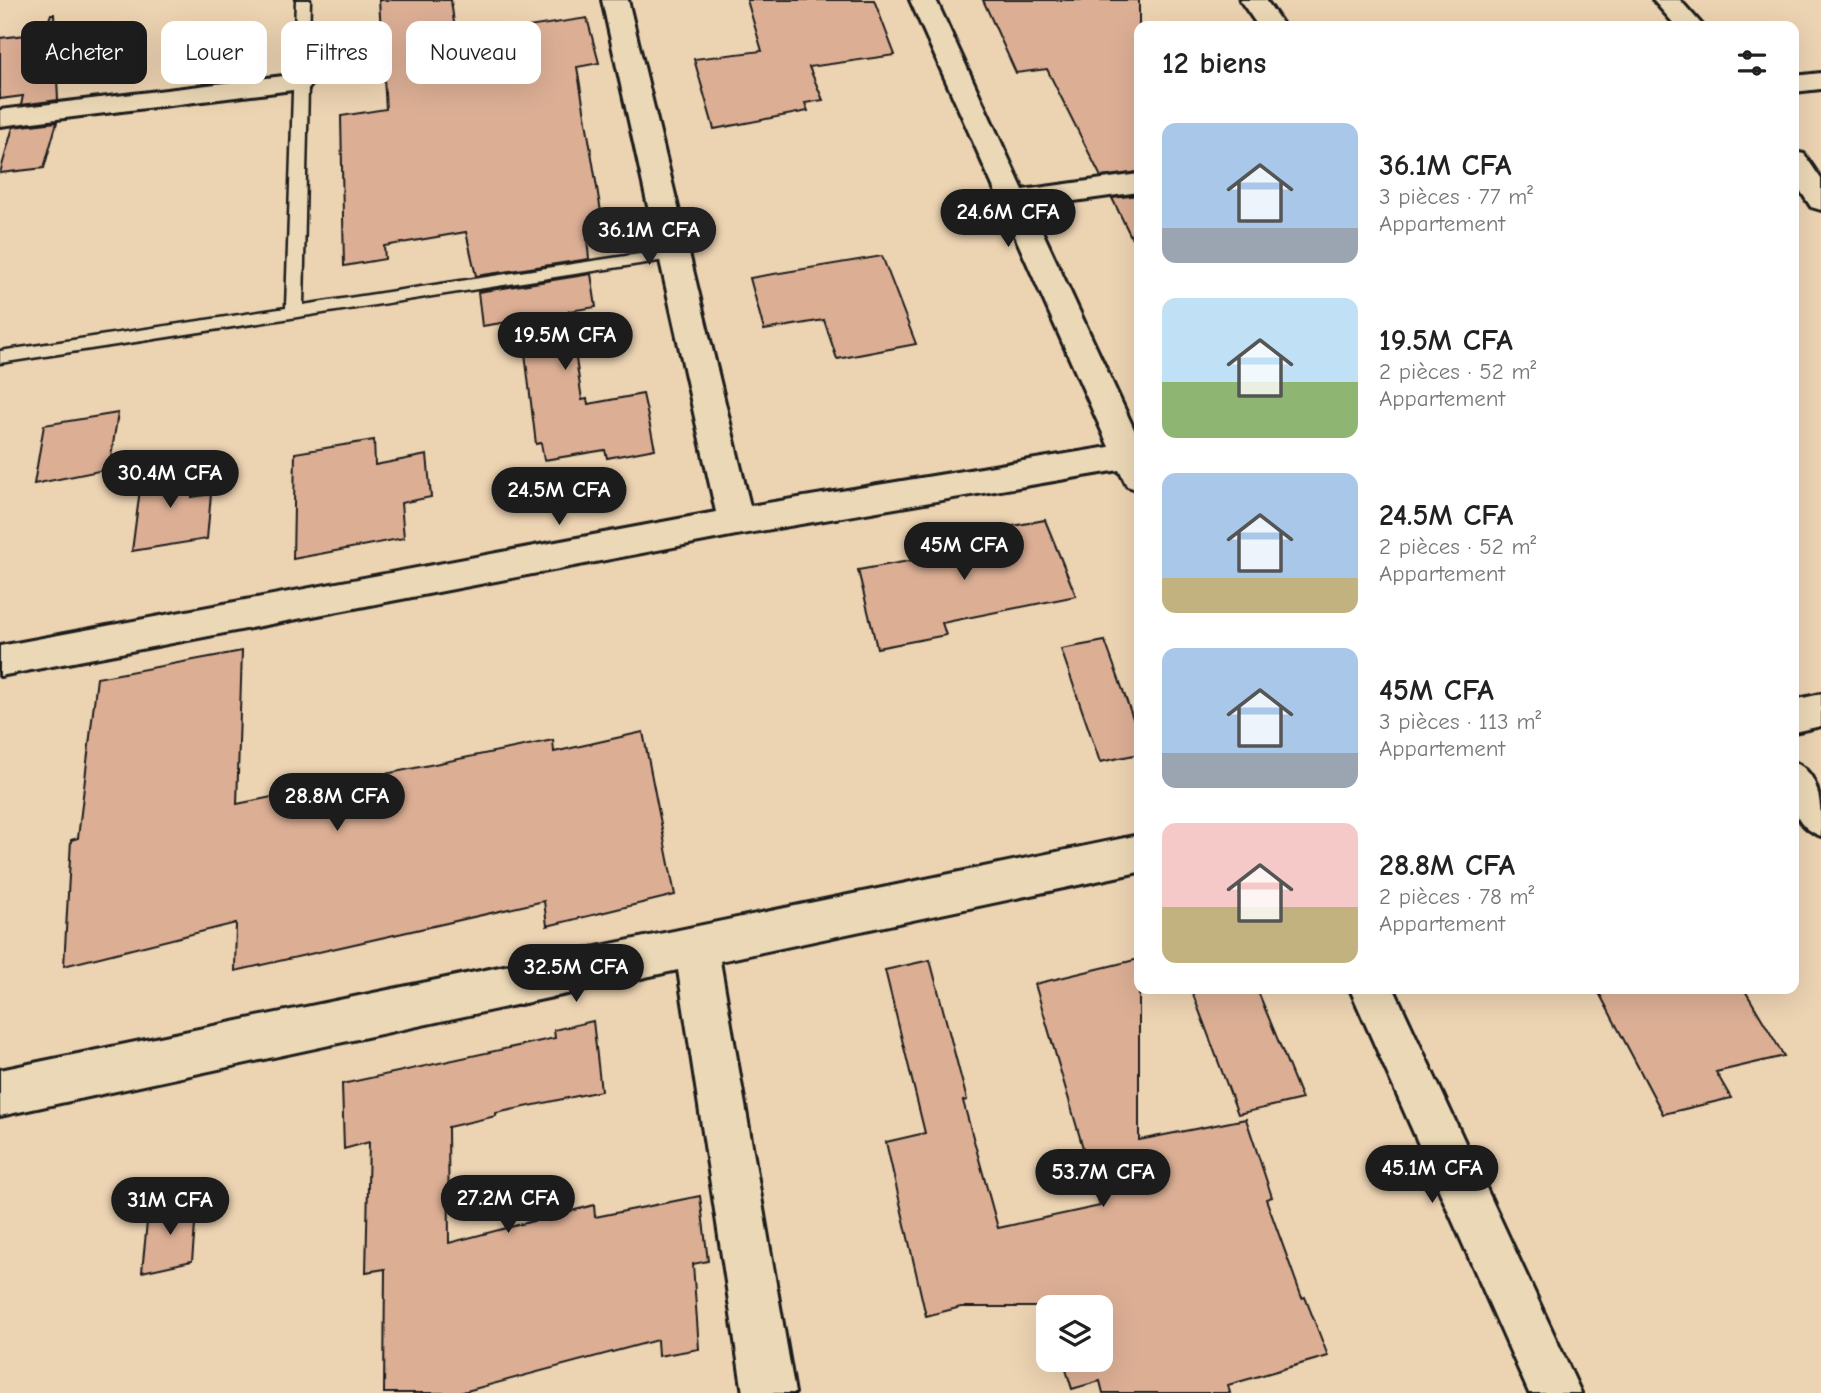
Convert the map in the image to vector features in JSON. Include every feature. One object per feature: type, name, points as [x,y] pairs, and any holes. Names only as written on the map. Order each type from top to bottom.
[{"type":"street","points":[[615,0],[736,522]]},
{"type":"street","points":[[923,0],[1134,464]]},
{"type":"street","points":[[1252,0],[1267,21]]},
{"type":"street","points":[[1666,0],[1685,21]]},
{"type":"street","points":[[1799,83],[1821,81]]},
{"type":"street","points":[[0,118],[283,84]]},
{"type":"street","points":[[1799,168],[1821,201]]},
{"type":"street","points":[[1014,200],[1134,184]]},
{"type":"street","points":[[0,661],[736,522],[1134,466]]},
{"type":"street","points":[[1799,715],[1821,710]]},
{"type":"street","points":[[1799,786],[1821,818]]},
{"type":"street","points":[[0,1093],[1134,854]]},
{"type":"street","points":[[696,945],[769,1393]]},
{"type":"street","points":[[1373,994],[1555,1393]]},
{"type":"lane","points":[[302,21],[303,0]]},
{"type":"lane","points":[[294,312],[300,84]]},
{"type":"lane","points":[[0,357],[672,254]]},
{"type":"building","points":[[379,0],[451,0],[454,21],[406,21],[406,84],[541,84],[541,25],[587,18],[599,63],[577,67],[605,236],[587,239],[589,259],[476,276],[466,232],[384,246],[385,259],[344,266],[341,116],[386,109],[384,84],[392,84],[392,21],[380,21]]},
{"type":"building","points":[[747,0],[874,0],[895,55],[809,67],[823,100],[805,103],[808,111],[714,129],[694,59],[762,51]]},
{"type":"building","points":[[983,0],[1139,0],[1139,21],[1134,21],[1134,173],[1101,177],[1047,69],[1016,73]]},
{"type":"building","points":[[51,14],[54,14],[54,21],[48,21]]},
{"type":"building","points":[[21,36],[21,84],[57,84],[58,100],[21,105],[23,96],[0,99],[0,38]]},
{"type":"building","points":[[57,122],[44,168],[0,173],[13,127]]},
{"type":"building","points":[[1134,196],[1134,243],[1112,198]]},
{"type":"building","points":[[882,256],[916,344],[837,359],[824,320],[764,330],[750,278]]},
{"type":"building","points":[[591,274],[596,307],[569,311],[582,400],[587,399],[588,404],[643,394],[655,449],[607,458],[605,450],[544,460],[541,443],[536,444],[521,320],[482,326],[478,292]]},
{"type":"building","points":[[118,413],[109,469],[34,484],[44,425]]},
{"type":"building","points":[[374,440],[375,465],[427,455],[431,497],[401,503],[404,538],[293,559],[295,453]]},
{"type":"building","points":[[195,466],[192,497],[211,494],[207,539],[132,551],[142,474]]},
{"type":"building","points":[[1045,520],[1076,596],[942,623],[946,635],[877,648],[858,570],[937,556],[932,541]]},
{"type":"building","points":[[1105,641],[1134,721],[1134,755],[1100,762],[1061,649]]},
{"type":"building","points":[[242,651],[237,804],[553,740],[554,752],[643,732],[675,895],[547,926],[544,901],[235,971],[236,923],[64,966],[71,840],[78,838],[97,678]]},
{"type":"building","points":[[930,960],[967,1100],[963,1101],[998,1228],[1100,1206],[1035,984],[1134,960],[1134,994],[1139,994],[1139,1140],[1246,1119],[1272,1197],[1266,1199],[1302,1298],[1305,1297],[1328,1356],[1228,1385],[1230,1393],[1103,1393],[1100,1381],[1072,1389],[1067,1372],[1113,1372],[1113,1295],[1036,1295],[1036,1307],[961,1307],[926,1316],[886,1142],[925,1133],[885,970]]},
{"type":"building","points":[[1193,994],[1259,994],[1302,1099],[1238,1114]]},
{"type":"building","points":[[1600,994],[1747,994],[1784,1056],[1716,1072],[1731,1098],[1663,1114]]},
{"type":"building","points":[[593,1021],[601,1091],[496,1113],[496,1116],[448,1127],[449,1243],[594,1205],[595,1217],[700,1196],[708,1261],[693,1264],[699,1349],[658,1356],[657,1340],[459,1393],[384,1393],[385,1269],[366,1272],[369,1142],[344,1149],[342,1084],[555,1038],[554,1030]]},
{"type":"building","points":[[197,1202],[192,1261],[142,1272],[148,1212]]}]
